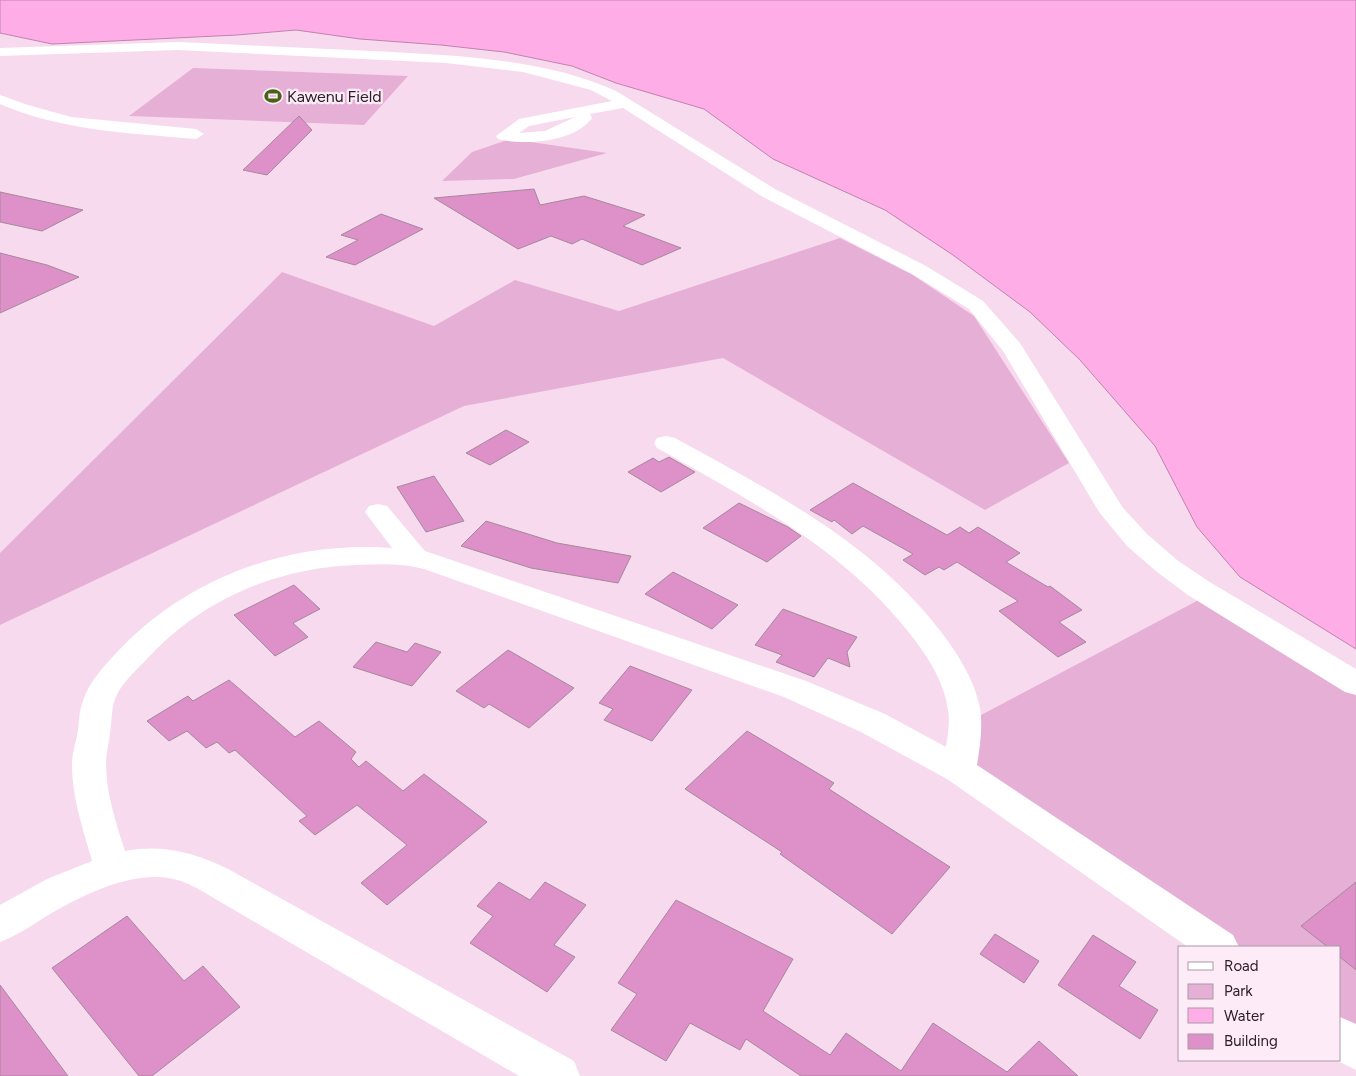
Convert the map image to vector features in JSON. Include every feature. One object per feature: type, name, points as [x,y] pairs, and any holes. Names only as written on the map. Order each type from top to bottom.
[{"type":"street","points":[[0,52],[130,46],[178,46],[442,66],[523,68],[596,87],[627,103],[770,193],[919,270],[976,305],[1012,348],[1112,512],[1137,540],[1167,566],[1198,588],[1356,684]]},
{"type":"street","points":[[0,99],[20,109],[64,119],[114,127],[196,134]]},
{"type":"street","points":[[582,112],[627,103]]},
{"type":"street","points":[[666,443],[800,519],[861,563],[896,596],[923,627],[957,683],[964,709],[965,730],[959,770]]},
{"type":"street","points":[[378,512],[415,558]]},
{"type":"street","points":[[112,868],[93,800],[88,765],[101,695],[130,657],[147,639],[184,610],[235,582],[258,572],[340,556],[364,555],[415,558],[795,690],[873,722],[959,770],[1218,946]]},
{"type":"street","points":[[0,926],[62,891],[112,868],[140,863],[174,864],[206,876],[255,902],[553,1074]]},
{"type":"street","points":[[1341,1038],[1356,1050]]},
{"type":"green space","name":"Kawenu Field","points":[[193,68],[408,76],[364,125],[129,116]]},
{"type":"green space","points":[[510,139],[607,153],[514,179],[442,181],[472,152]]},
{"type":"green space","points":[[840,238],[913,275],[974,316],[1069,463],[985,510],[723,358],[464,406],[0,625],[0,553],[282,272],[434,326],[515,280],[619,311]]},
{"type":"green space","points":[[1208,595],[1356,691],[1356,1047],[1341,1035],[1341,946],[1223,946],[962,768],[964,724]]},
{"type":"water","points":[[0,0],[1356,0],[1356,649],[1240,577],[1197,527],[1155,446],[1080,360],[1030,312],[953,255],[885,210],[773,159],[704,109],[616,83],[572,66],[504,52],[360,39],[296,30],[237,35],[52,44],[0,33]]},
{"type":"building","points":[[299,116],[312,130],[267,175],[243,170]]},
{"type":"building","points":[[534,189],[540,205],[584,196],[645,215],[623,226],[681,248],[642,265],[582,239],[572,244],[551,236],[518,249],[434,198]]},
{"type":"building","points":[[0,192],[83,210],[42,231],[0,222]]},
{"type":"building","points":[[381,214],[423,229],[355,265],[326,257],[358,240],[341,235]]},
{"type":"building","points":[[0,253],[47,265],[79,277],[0,313]]},
{"type":"building","points":[[506,430],[529,442],[490,465],[466,453]]},
{"type":"building","points":[[669,457],[695,472],[661,492],[628,472],[653,458],[659,462]]},
{"type":"building","points":[[434,476],[464,521],[426,532],[397,487]]},
{"type":"building","points":[[853,483],[947,535],[960,527],[969,533],[978,527],[1020,553],[1006,562],[1048,587],[1050,586],[1082,610],[1059,622],[1086,642],[1058,657],[999,611],[1018,601],[957,562],[944,570],[939,567],[925,575],[903,560],[913,554],[863,526],[852,534],[834,520],[832,522],[810,510]]},
{"type":"building","points":[[739,503],[788,527],[801,536],[767,562],[703,528]]},
{"type":"building","points":[[486,521],[557,543],[631,556],[618,583],[531,568],[461,546]]},
{"type":"building","points":[[673,572],[738,605],[712,629],[645,594]]},
{"type":"building","points":[[294,585],[320,609],[293,623],[308,637],[275,656],[234,615]]},
{"type":"building","points":[[783,609],[857,637],[847,652],[850,667],[828,658],[814,677],[776,662],[782,655],[755,645]]},
{"type":"building","points":[[376,642],[407,652],[415,643],[441,652],[412,686],[353,667]]},
{"type":"building","points":[[508,650],[574,688],[529,728],[489,704],[484,708],[456,691]]},
{"type":"building","points":[[630,666],[692,690],[652,741],[604,720],[613,709],[599,703]]},
{"type":"building","points":[[229,680],[295,737],[319,721],[356,752],[351,759],[359,767],[366,761],[403,791],[424,774],[487,822],[387,905],[361,883],[407,845],[357,805],[315,835],[299,821],[307,816],[235,750],[229,753],[217,742],[206,748],[187,731],[169,741],[147,721],[188,696],[193,701]]},
{"type":"building","points":[[747,731],[834,783],[829,789],[950,867],[892,934],[780,854],[782,852],[685,789]]},
{"type":"building","points":[[499,882],[530,900],[545,882],[586,905],[554,945],[575,957],[547,992],[470,943],[493,916],[477,906]]},
{"type":"building","points":[[1356,882],[1356,970],[1341,958],[1341,946],[1327,946],[1301,926]]},
{"type":"building","points":[[676,900],[793,959],[763,1011],[830,1055],[846,1033],[901,1071],[933,1023],[1007,1072],[1039,1041],[1078,1076],[801,1076],[746,1039],[740,1050],[690,1023],[666,1061],[611,1030],[637,994],[618,983]]},
{"type":"building","points":[[127,916],[184,981],[203,966],[240,1007],[152,1076],[139,1076],[52,968]]},
{"type":"building","points":[[995,934],[1039,961],[1024,983],[980,954]]},
{"type":"building","points":[[1093,935],[1136,962],[1119,986],[1158,1010],[1140,1039],[1058,985]]},
{"type":"building","points":[[0,985],[68,1076],[0,1076]]},
{"type":"place","name":"Kawenu Field","points":[[273,96]]}]
